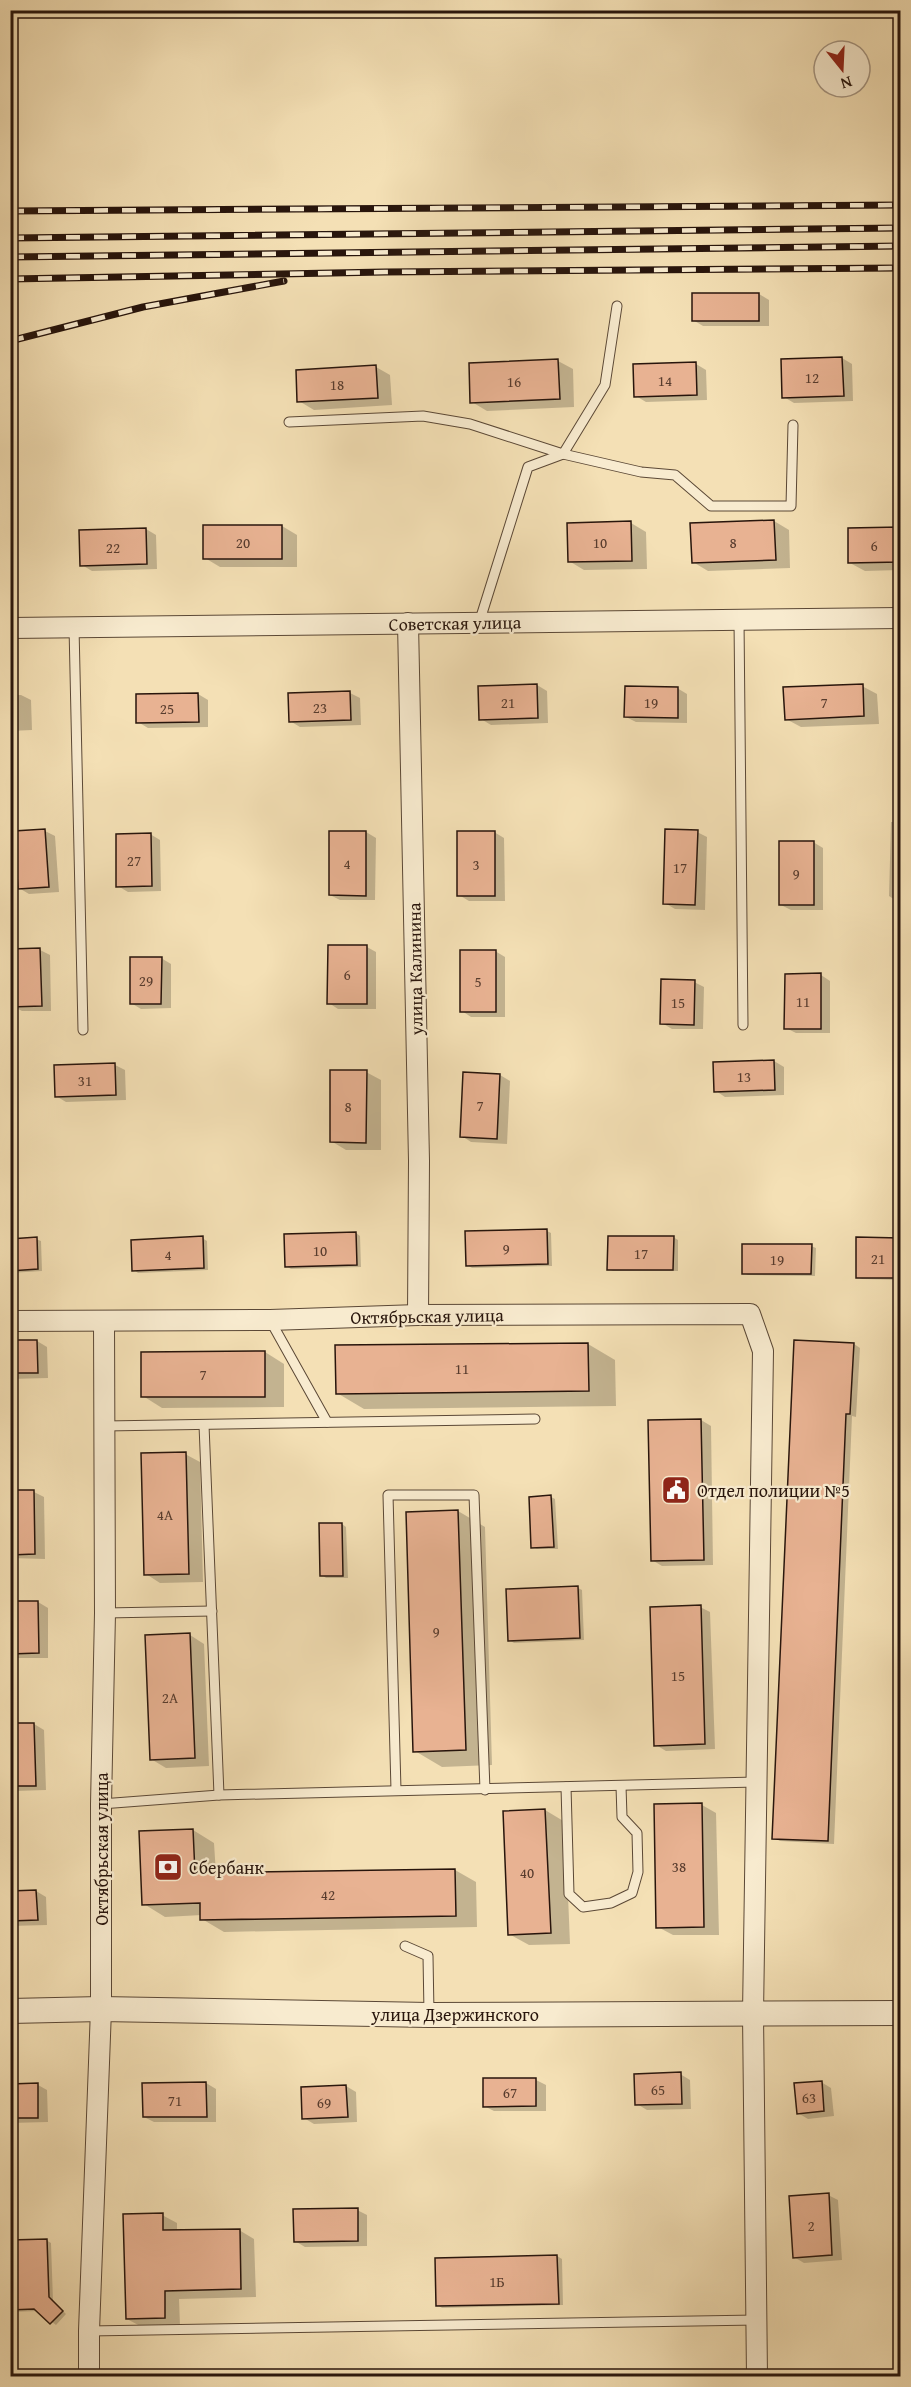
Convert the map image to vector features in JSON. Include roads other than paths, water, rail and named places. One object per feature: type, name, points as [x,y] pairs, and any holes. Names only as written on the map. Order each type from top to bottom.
[{"type":"street","name":"Советская улица","points":[[10,628],[900,618]]},
{"type":"street","name":"улица Калинина","points":[[408,623],[419,1149],[418,1315]]},
{"type":"street","name":"Октябрьская улица","points":[[10,1321],[270,1320],[418,1315],[750,1314],[763,1350],[756,1782]]},
{"type":"street","name":"Октябрьская улица","points":[[89,2376],[101,2009],[101,1804],[105,1613],[104,1322]]},
{"type":"street","points":[[756,1782],[753,2014],[757,2376]]},
{"type":"street","name":"улица Дзержинского","points":[[10,2011],[101,2009],[429,2015],[900,2013]]},
{"type":"lane","points":[[479,622],[528,467],[563,454],[605,385],[617,306]]},
{"type":"lane","points":[[289,422],[423,416],[470,424],[563,454],[642,472],[675,474],[711,506],[791,506],[793,425]]},
{"type":"lane","points":[[739,620],[743,1025]]},
{"type":"lane","points":[[74,627],[83,1030]]},
{"type":"lane","points":[[270,1320],[327,1422]]},
{"type":"lane","points":[[105,1426],[535,1419]]},
{"type":"lane","points":[[204,1425],[219,1795]]},
{"type":"lane","points":[[396,1791],[388,1495],[474,1495],[485,1790]]},
{"type":"lane","points":[[105,1613],[212,1611]]},
{"type":"lane","points":[[101,1804],[219,1795],[756,1782]]},
{"type":"lane","points":[[566,1787],[569,1894],[583,1907],[611,1903],[632,1893],[638,1872],[637,1833],[622,1817],[621,1786]]},
{"type":"lane","points":[[405,1946],[428,1956],[429,2015]]},
{"type":"lane","points":[[89,2331],[757,2320]]},
{"type":"railway","points":[[10,211],[900,205]]},
{"type":"railway","points":[[10,238],[900,228]]},
{"type":"railway","points":[[10,257],[900,246]]},
{"type":"railway","points":[[10,279],[385,272],[900,268]]},
{"type":"railway","points":[[10,341],[143,307],[284,281]]},
{"type":"place","name":"Отдел полиции №5","points":[[676,1490]]},
{"type":"place","name":"Сбербанк","points":[[168,1867]]}]
